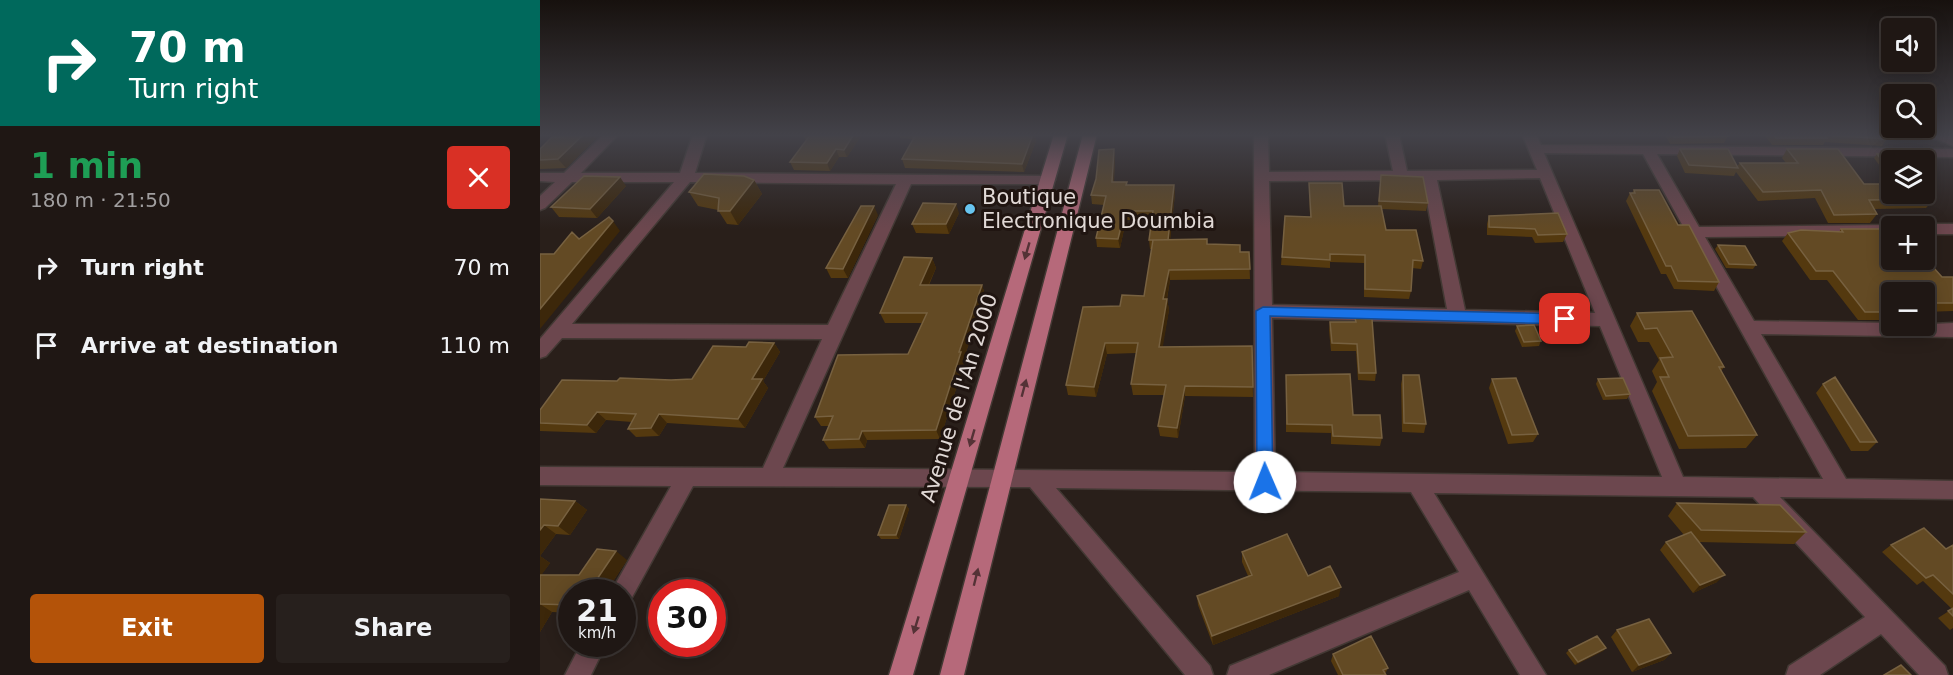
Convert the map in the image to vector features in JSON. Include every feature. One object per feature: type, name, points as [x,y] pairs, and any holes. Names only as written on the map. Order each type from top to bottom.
[{"type":"main road","name":"Avenue de l'An 2000","points":[[901,675],[1052,166]]},
{"type":"main road","points":[[952,675],[1000,478],[1082,166]]},
{"type":"street","points":[[540,205],[580,166]]},
{"type":"street","points":[[540,351],[686,178],[690,166]]},
{"type":"street","points":[[1261,166],[1265,482]]},
{"type":"street","points":[[1399,166],[1401,175]]},
{"type":"street","points":[[1542,166],[1676,486]]},
{"type":"street","points":[[1657,166],[1840,489]]},
{"type":"street","points":[[1261,177],[1545,174]]},
{"type":"street","points":[[1429,175],[1457,316]]},
{"type":"street","points":[[540,177],[1048,180]]},
{"type":"street","points":[[769,477],[906,179]]},
{"type":"street","points":[[1935,229],[1953,229]]},
{"type":"street","points":[[1695,232],[1881,230]]},
{"type":"street","points":[[1263,311],[1608,320]]},
{"type":"street","points":[[1749,327],[1953,330]]},
{"type":"street","points":[[557,331],[834,332]]},
{"type":"street","points":[[540,476],[1000,478],[1953,490]]},
{"type":"street","points":[[630,579],[687,476]]},
{"type":"street","points":[[1036,479],[1201,675]]},
{"type":"street","points":[[1417,483],[1534,675]]},
{"type":"street","points":[[1757,487],[1936,675]]},
{"type":"street","points":[[1239,675],[1473,577]]},
{"type":"street","points":[[1798,675],[1883,619]]},
{"type":"street","points":[[577,675],[587,657]]},
{"type":"building","points":[[1097,166],[1113,166],[1112,182],[1127,182],[1126,185],[1174,185],[1168,240],[1149,240],[1153,211],[1125,211],[1118,239],[1096,238],[1106,196],[1091,195]]},
{"type":"building","points":[[1697,166],[1737,166],[1738,168]]},
{"type":"building","points":[[1742,166],[1850,166],[1864,184],[1881,184],[1881,200],[1869,200],[1877,214],[1834,215],[1821,190],[1763,192]]},
{"type":"building","points":[[704,174],[744,176],[754,180],[730,211],[718,211],[719,198],[689,192]]},
{"type":"building","points":[[1381,175],[1423,177],[1428,203],[1379,201]]},
{"type":"building","points":[[584,176],[620,177],[590,209],[551,207]]},
{"type":"building","points":[[1309,183],[1342,183],[1344,206],[1381,206],[1386,230],[1416,230],[1423,261],[1413,260],[1411,291],[1365,289],[1365,255],[1330,254],[1330,260],[1282,257],[1285,216],[1311,217]]},
{"type":"building","points":[[1634,190],[1659,190],[1678,225],[1689,225],[1719,282],[1678,281],[1671,266],[1666,266],[1630,193],[1635,193]]},
{"type":"building","points":[[923,203],[956,204],[946,224],[912,224]]},
{"type":"building","points":[[861,206],[874,206],[843,269],[826,268]]},
{"type":"building","points":[[1558,213],[1567,234],[1538,235],[1535,229],[1489,227],[1489,216]]},
{"type":"building","points":[[609,217],[613,221],[540,309],[540,254],[554,254],[572,232],[579,239]]},
{"type":"building","points":[[1841,229],[1881,229],[1881,270],[1935,269],[1942,277],[1953,277],[1953,303],[1935,303],[1935,282],[1881,282],[1881,312],[1865,312],[1833,271],[1816,271],[1788,233],[1801,230],[1843,232]]},
{"type":"building","points":[[1207,239],[1207,244],[1240,245],[1240,252],[1249,252],[1250,269],[1169,270],[1163,299],[1167,299],[1159,347],[1252,346],[1253,387],[1185,386],[1177,428],[1158,426],[1166,385],[1131,384],[1138,343],[1105,343],[1094,387],[1066,385],[1083,307],[1120,306],[1122,295],[1144,296],[1153,240]]},
{"type":"building","points":[[1718,245],[1745,246],[1756,265],[1729,264]]},
{"type":"building","points":[[904,257],[932,258],[920,285],[982,285],[936,430],[862,431],[859,439],[823,440],[833,416],[815,417],[838,355],[908,354],[927,313],[880,313]]},
{"type":"building","points":[[1692,311],[1724,367],[1719,367],[1757,435],[1688,436],[1660,377],[1669,377],[1660,358],[1673,357],[1657,328],[1645,329],[1637,313]]},
{"type":"building","points":[[1355,318],[1372,319],[1376,373],[1359,373],[1357,344],[1332,343],[1330,322],[1356,322]]},
{"type":"building","points":[[1534,325],[1541,341],[1524,342],[1517,326]]},
{"type":"building","points":[[749,342],[774,343],[752,379],[762,379],[738,419],[659,414],[651,428],[628,429],[636,414],[597,412],[587,425],[540,423],[540,410],[562,380],[692,379],[713,346],[746,347]]},
{"type":"building","points":[[1350,374],[1353,415],[1380,415],[1382,438],[1333,436],[1332,425],[1287,424],[1286,375]]},
{"type":"building","points":[[1403,375],[1419,375],[1426,424],[1404,423]]},
{"type":"building","points":[[1835,377],[1877,442],[1860,442],[1823,384]]},
{"type":"building","points":[[1516,378],[1538,434],[1512,435],[1492,379]]},
{"type":"building","points":[[1623,378],[1630,394],[1606,396],[1598,379]]},
{"type":"building","points":[[540,499],[575,501],[558,526],[544,525],[540,530]]},
{"type":"building","points":[[1677,503],[1780,505],[1806,532],[1701,530]]},
{"type":"building","points":[[889,505],[906,505],[896,535],[878,535]]},
{"type":"building","points":[[1924,528],[1946,549],[1953,545],[1953,594],[1933,575],[1926,578],[1891,545]]},
{"type":"building","points":[[1691,532],[1725,575],[1700,585],[1666,542]]},
{"type":"building","points":[[1287,534],[1308,576],[1330,566],[1341,587],[1212,636],[1197,596],[1252,575],[1242,552]]},
{"type":"building","points":[[597,549],[616,551],[597,579],[558,579],[558,605],[540,604],[540,575],[579,575]]},
{"type":"building","points":[[1649,619],[1671,653],[1639,665],[1617,630]]},
{"type":"building","points":[[1371,636],[1388,668],[1383,670],[1386,675],[1343,675],[1333,654]]},
{"type":"building","points":[[1597,636],[1606,648],[1578,662],[1569,650]]},
{"type":"building","points":[[1901,665],[1911,675],[1884,675]]},
{"type":"place","name":"Boutique Electronique Doumbia","points":[[970,209]]},
{"type":"route","points":[[1265,482],[1263,311],[1565,319]]}]
